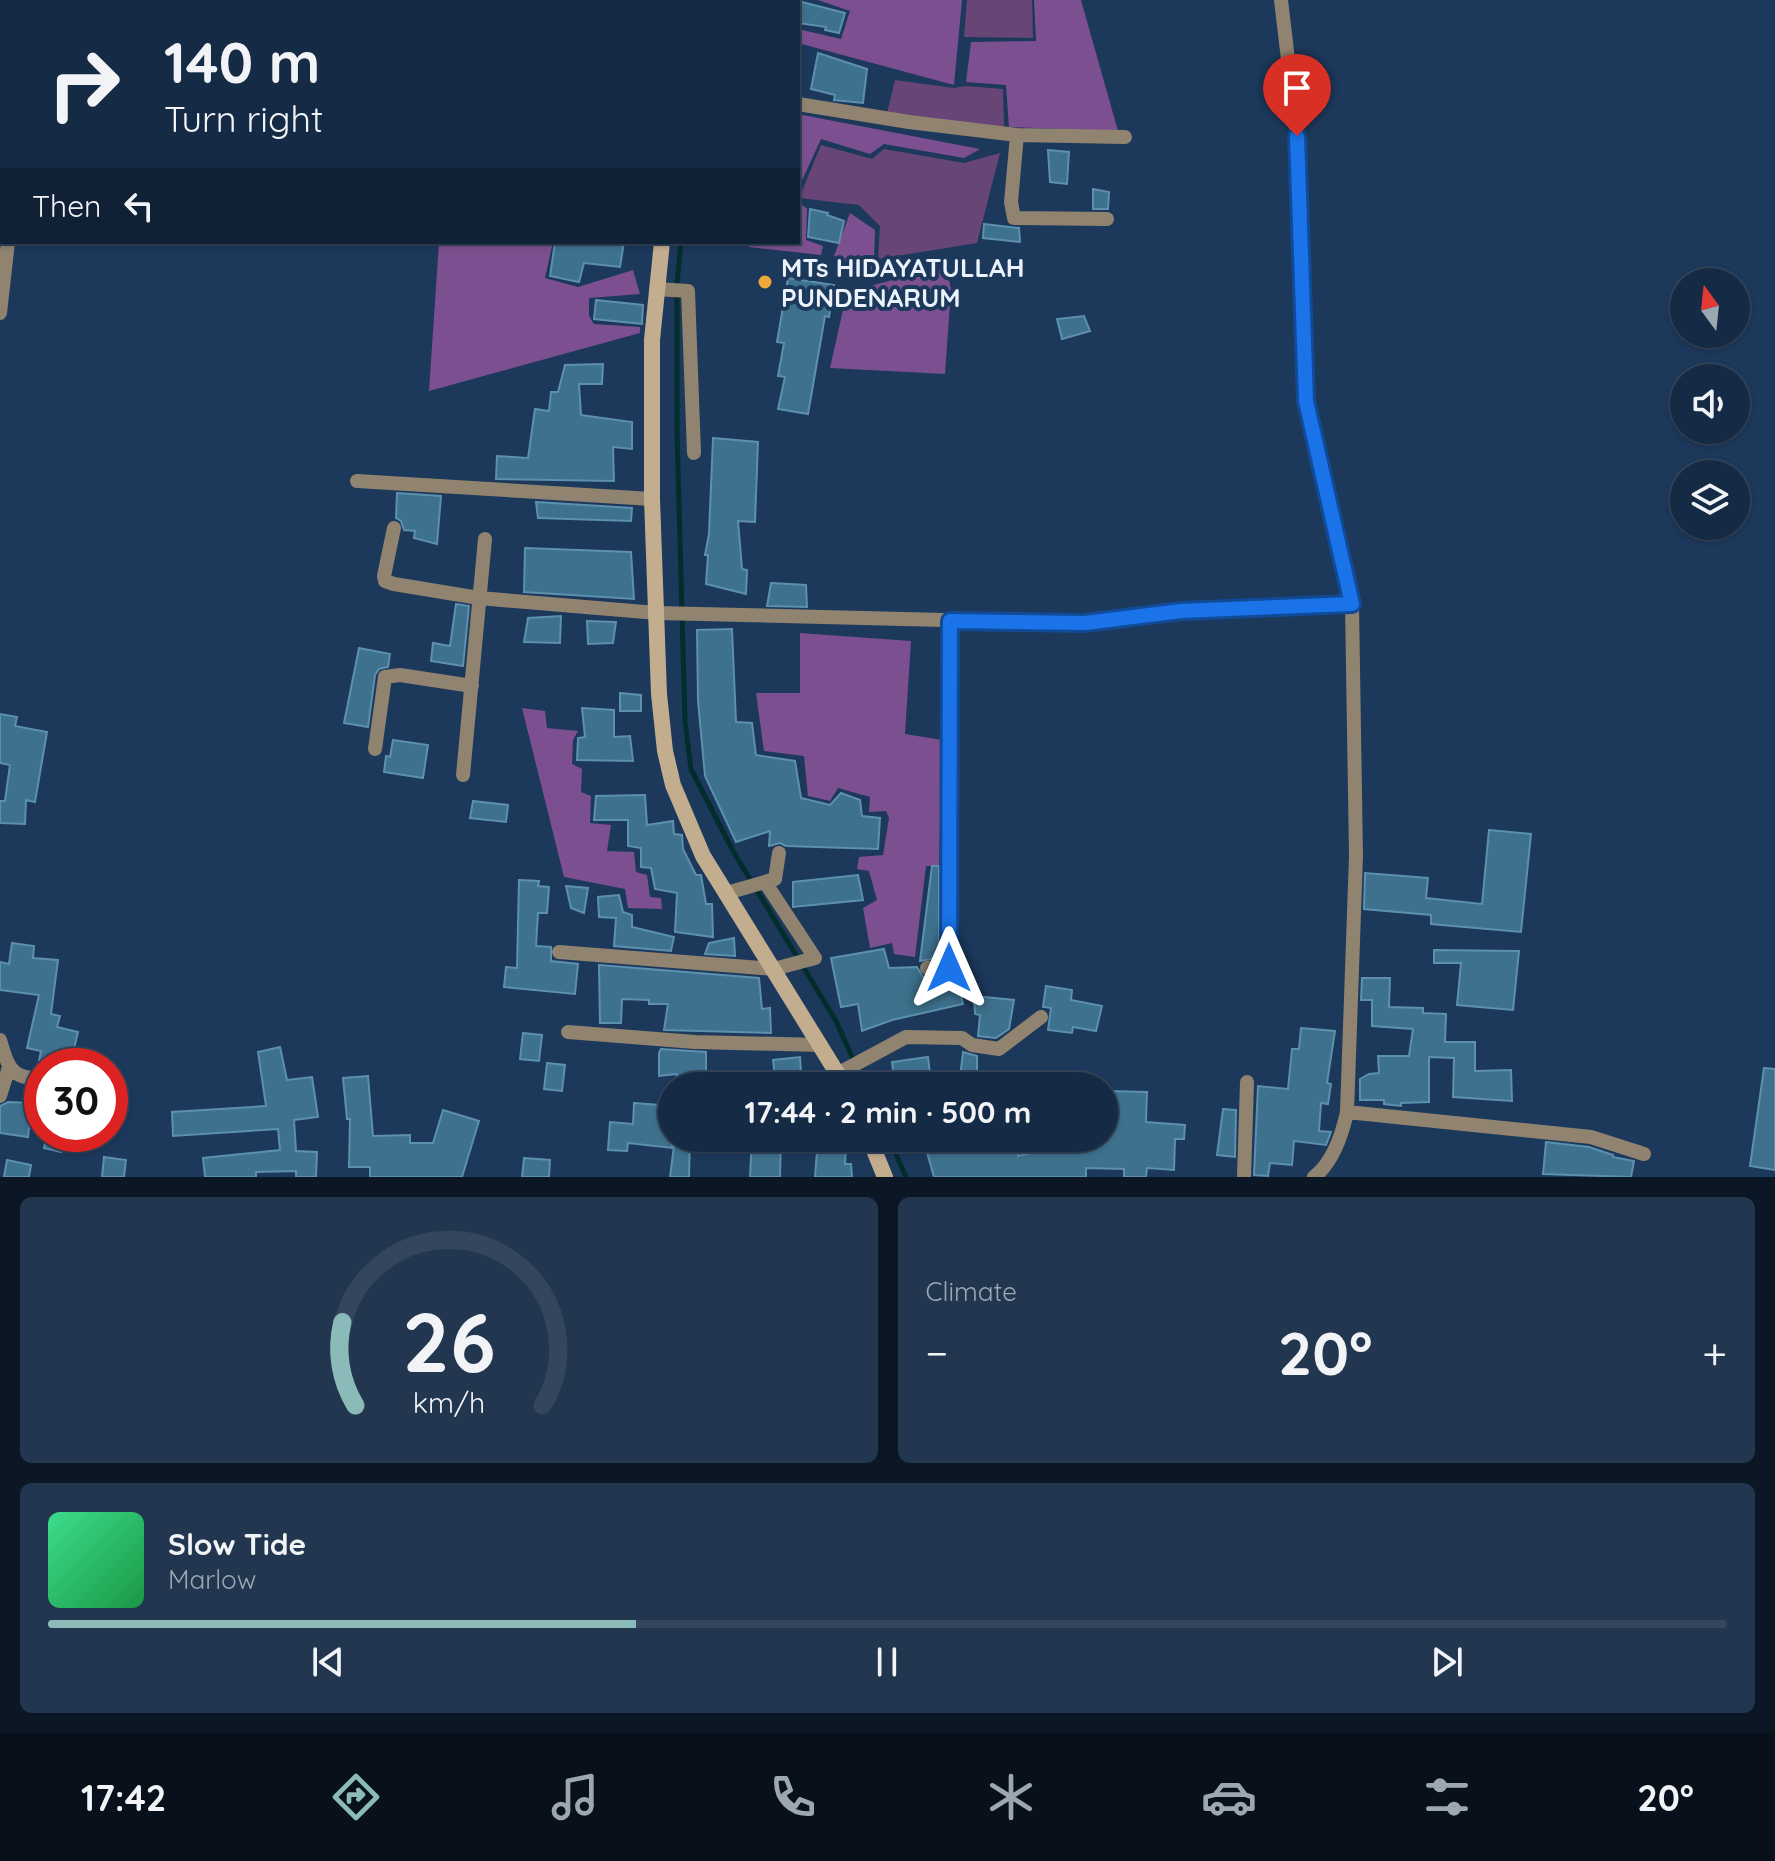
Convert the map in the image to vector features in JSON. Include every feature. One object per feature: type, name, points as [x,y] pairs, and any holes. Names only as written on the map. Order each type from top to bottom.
[{"type":"main road","points":[[662,244],[661,289],[652,340],[652,499],[662,612],[659,694],[665,751],[673,785],[703,856],[841,1072]]},
{"type":"main road","points":[[875,1152],[885,1177]]},
{"type":"street","points":[[1281,0],[1297,136],[1306,401],[1352,604],[1356,856],[1347,1112],[1343,1130],[1325,1167],[1314,1177]]},
{"type":"street","points":[[800,104],[1017,135],[1125,137]]},
{"type":"street","points":[[1017,135],[1011,202],[1014,218],[1107,219]]},
{"type":"street","points":[[0,313],[8,244]]},
{"type":"street","points":[[661,289],[688,291],[694,453]]},
{"type":"street","points":[[357,481],[652,499]]},
{"type":"street","points":[[394,528],[385,581],[479,598],[709,615],[1085,623],[1181,611],[1352,604]]},
{"type":"street","points":[[463,775],[485,539]]},
{"type":"street","points":[[927,968],[949,968],[950,621]]},
{"type":"street","points":[[375,749],[385,677],[400,675],[472,686]]},
{"type":"street","points":[[727,893],[775,879],[779,853]]},
{"type":"street","points":[[559,952],[774,969],[815,958],[764,882]]},
{"type":"street","points":[[849,1072],[906,1037],[962,1038],[972,1045],[999,1049],[1041,1017]]},
{"type":"street","points":[[568,1032],[695,1042],[821,1045]]},
{"type":"street","points":[[0,1040],[9,1067],[24,1078]]},
{"type":"street","points":[[0,1096],[9,1067]]},
{"type":"street","points":[[1244,1177],[1247,1082]]},
{"type":"street","points":[[1347,1112],[1591,1137],[1644,1154]]},
{"type":"shaded area","points":[[818,0],[962,0],[954,85],[800,44],[800,29],[841,39],[850,11]]},
{"type":"shaded area","points":[[967,0],[1032,0],[1033,38],[964,37]]},
{"type":"shaded area","points":[[1034,0],[1081,0],[1118,131],[1009,127],[1006,85],[966,82],[971,42],[1036,41]]},
{"type":"shaded area","points":[[895,80],[954,88],[1003,89],[1004,128],[887,113]]},
{"type":"shaded area","points":[[800,114],[980,149],[964,158],[884,144],[870,154],[821,139],[800,185]]},
{"type":"shaded area","points":[[821,145],[872,159],[884,149],[964,163],[1000,153],[977,243],[878,259],[880,226],[859,205],[800,198]]},
{"type":"shaded area","points":[[800,203],[807,209],[806,240],[823,246],[821,255],[749,247],[750,244],[800,244]]},
{"type":"shaded area","points":[[850,213],[875,230],[874,259],[883,264],[881,268],[863,273],[834,256]]},
{"type":"shaded area","points":[[439,244],[553,244],[545,278],[578,287],[633,270],[640,294],[589,298],[589,316],[594,324],[640,327],[640,333],[429,391]]},
{"type":"shaded area","points":[[946,266],[951,289],[945,374],[830,368],[847,292]]},
{"type":"shaded area","points":[[800,633],[911,641],[905,734],[942,740],[939,866],[926,866],[915,957],[894,954],[892,943],[870,948],[863,908],[877,900],[869,871],[857,869],[859,857],[883,855],[889,818],[886,811],[869,812],[870,797],[838,788],[830,801],[808,796],[804,756],[764,751],[756,693],[800,693]]},
{"type":"shaded area","points":[[522,708],[545,711],[547,728],[578,731],[573,740],[572,764],[582,769],[581,792],[591,796],[590,823],[611,825],[607,851],[634,852],[636,872],[647,875],[650,897],[661,898],[662,909],[628,908],[625,889],[564,877]]},
{"type":"building","points":[[800,2],[845,13],[839,33],[825,30],[826,27],[800,23]]},
{"type":"building","points":[[818,53],[867,69],[863,103],[834,100],[835,95],[811,89]]},
{"type":"building","points":[[1048,150],[1069,152],[1067,184],[1050,182]]},
{"type":"building","points":[[1093,189],[1109,192],[1108,209],[1093,209]]},
{"type":"building","points":[[810,209],[844,221],[839,243],[808,237]]},
{"type":"building","points":[[984,224],[1019,228],[1020,242],[983,238]]},
{"type":"building","points":[[555,244],[624,244],[620,267],[584,263],[579,282],[550,276]]},
{"type":"building","points":[[788,278],[834,285],[829,317],[825,316],[808,414],[778,409],[785,377],[778,376],[784,343],[777,342]]},
{"type":"building","points":[[596,300],[643,305],[642,324],[594,319]]},
{"type":"building","points":[[1084,316],[1090,331],[1062,339],[1057,319]]},
{"type":"building","points":[[603,364],[602,384],[579,384],[581,415],[632,422],[632,449],[613,447],[614,481],[496,479],[497,456],[528,458],[535,409],[549,411],[551,392],[558,392],[565,365]]},
{"type":"building","points":[[713,438],[758,442],[755,522],[738,521],[742,569],[747,570],[746,594],[706,584]]},
{"type":"building","points":[[397,493],[441,496],[437,544],[414,538],[415,531],[404,530],[401,521],[396,518]]},
{"type":"building","points":[[536,502],[632,508],[631,521],[538,518]]},
{"type":"building","points":[[525,548],[631,552],[634,599],[524,592]]},
{"type":"building","points":[[771,583],[806,585],[807,607],[767,606]]},
{"type":"building","points":[[456,604],[469,606],[463,666],[431,661],[433,643],[450,646]]},
{"type":"building","points":[[561,616],[560,643],[524,642],[528,618]]},
{"type":"building","points":[[587,621],[616,622],[613,643],[588,644]]},
{"type":"building","points":[[732,629],[736,722],[752,723],[756,755],[795,761],[801,798],[830,805],[841,793],[860,800],[862,816],[880,818],[878,849],[786,846],[780,843],[769,846],[770,831],[736,842],[705,776],[698,701],[697,630]]},
{"type":"building","points":[[359,648],[390,654],[388,667],[379,669],[375,675],[368,727],[344,723]]},
{"type":"building","points":[[620,693],[641,695],[641,711],[620,711]]},
{"type":"building","points":[[582,708],[614,710],[614,737],[630,736],[633,761],[577,760],[578,738],[585,737]]},
{"type":"building","points":[[0,714],[17,717],[15,726],[47,732],[35,802],[26,800],[25,824],[0,823],[0,801],[5,801],[10,765],[0,763]]},
{"type":"building","points":[[393,740],[428,745],[423,778],[384,772],[386,756],[390,757]]},
{"type":"building","points":[[645,795],[647,825],[673,821],[674,834],[682,835],[683,849],[696,875],[701,875],[706,904],[712,904],[713,937],[675,932],[677,893],[655,889],[651,868],[641,867],[641,848],[628,846],[628,820],[594,820],[596,796]]},
{"type":"building","points":[[473,801],[508,805],[506,822],[470,818]]},
{"type":"building","points":[[1489,830],[1531,834],[1521,932],[1431,924],[1431,915],[1364,909],[1365,873],[1428,878],[1426,898],[1482,904]]},
{"type":"building","points":[[932,866],[939,866],[939,958],[920,961]]},
{"type":"building","points":[[858,875],[863,900],[793,907],[793,882]]},
{"type":"building","points":[[519,880],[539,881],[538,886],[549,887],[547,913],[538,913],[536,946],[551,947],[551,961],[578,964],[575,994],[504,987],[506,967],[517,968]]},
{"type":"building","points":[[566,886],[588,888],[584,913],[571,908]]},
{"type":"building","points":[[619,895],[623,912],[632,915],[632,927],[674,937],[671,951],[614,946],[616,918],[599,917],[598,897]]},
{"type":"building","points":[[734,938],[735,956],[705,954],[709,943]]},
{"type":"building","points":[[12,943],[34,946],[33,958],[58,960],[51,1014],[60,1016],[57,1027],[78,1032],[74,1048],[27,1048],[39,995],[0,990],[0,962],[9,964]]},
{"type":"building","points":[[884,949],[889,968],[917,967],[923,977],[957,979],[963,1004],[892,1020],[862,1031],[858,1004],[841,1007],[831,958]]},
{"type":"building","points":[[1434,950],[1519,951],[1513,1010],[1457,1005],[1461,963],[1434,963]]},
{"type":"building","points":[[599,965],[759,978],[762,1009],[770,1008],[771,1033],[664,1030],[668,1004],[649,1004],[649,1000],[622,999],[621,1023],[600,1023]]},
{"type":"building","points":[[1362,978],[1390,978],[1389,1007],[1423,1008],[1423,1013],[1446,1014],[1445,1042],[1475,1042],[1475,1071],[1511,1070],[1512,1101],[1453,1097],[1454,1058],[1429,1057],[1429,1102],[1401,1103],[1401,1106],[1384,1104],[1384,1100],[1360,1100],[1360,1079],[1379,1073],[1378,1056],[1409,1056],[1413,1029],[1372,1026],[1372,1000],[1361,1000]]},
{"type":"building","points":[[1046,986],[1072,990],[1071,1000],[1102,1006],[1096,1031],[1073,1027],[1072,1033],[1048,1030],[1051,1008],[1043,1007]]},
{"type":"building","points":[[974,996],[1014,1000],[1009,1029],[996,1038],[978,1036],[980,1015],[975,1014]]},
{"type":"building","points":[[1301,1028],[1335,1031],[1327,1083],[1331,1084],[1328,1104],[1321,1103],[1319,1131],[1331,1132],[1326,1145],[1294,1141],[1292,1165],[1270,1163],[1268,1176],[1254,1175],[1258,1086],[1288,1089],[1292,1049],[1299,1049]]},
{"type":"building","points":[[523,1033],[542,1035],[539,1061],[520,1059]]},
{"type":"building","points":[[280,1047],[287,1080],[312,1077],[318,1117],[294,1120],[296,1151],[317,1152],[316,1177],[296,1177],[296,1171],[256,1172],[256,1177],[205,1177],[203,1158],[280,1150],[278,1129],[173,1136],[172,1112],[266,1106],[258,1052]]},
{"type":"building","points":[[661,1049],[706,1052],[706,1072],[659,1072]]},
{"type":"building","points":[[963,1052],[977,1056],[977,1072],[961,1072]]},
{"type":"building","points":[[800,1057],[801,1072],[774,1072],[773,1060]]},
{"type":"building","points":[[928,1057],[930,1072],[893,1072],[892,1062]]},
{"type":"building","points":[[547,1063],[565,1065],[562,1091],[544,1089]]},
{"type":"building","points":[[1764,1068],[1775,1069],[1775,1170],[1750,1166]]},
{"type":"building","points":[[368,1076],[373,1136],[410,1135],[410,1143],[433,1143],[443,1110],[479,1121],[462,1177],[370,1177],[370,1167],[349,1167],[350,1119],[347,1119],[343,1078]]},
{"type":"building","points":[[1118,1091],[1147,1092],[1146,1122],[1185,1125],[1184,1139],[1175,1139],[1174,1170],[1147,1168],[1146,1177],[1124,1177],[1124,1169],[1086,1168],[1086,1177],[934,1177],[927,1152],[1018,1152],[1018,1156],[1035,1152],[1118,1152]]},
{"type":"building","points":[[8,1102],[24,1103],[24,1136],[0,1133],[0,1106]]},
{"type":"building","points":[[634,1103],[658,1105],[658,1146],[628,1143],[627,1151],[608,1150],[610,1122],[633,1124]]},
{"type":"building","points":[[1223,1109],[1236,1110],[1235,1157],[1217,1155]]},
{"type":"building","points":[[1546,1142],[1589,1147],[1613,1157],[1634,1161],[1631,1177],[1543,1174]]},
{"type":"building","points":[[673,1152],[690,1152],[689,1177],[670,1177]]},
{"type":"building","points":[[751,1152],[781,1152],[780,1177],[750,1177]]},
{"type":"building","points":[[817,1152],[846,1152],[845,1164],[851,1164],[852,1177],[815,1177]]},
{"type":"building","points":[[104,1157],[126,1160],[124,1177],[102,1177]]},
{"type":"building","points":[[524,1158],[550,1160],[549,1177],[522,1177]]},
{"type":"building","points":[[7,1160],[31,1165],[29,1177],[4,1177]]},
{"type":"waterway","points":[[681,244],[677,283],[677,432],[685,721],[691,769],[733,851],[836,1021],[859,1072]]},
{"type":"waterway","points":[[895,1152],[906,1177]]},
{"type":"place","name":"MTs HIDAYATULLAH PUNDENARUM","points":[[765,282]]},
{"type":"route","points":[[949,968],[950,621],[1085,623],[1181,611],[1352,604],[1306,401],[1297,136]]}]
